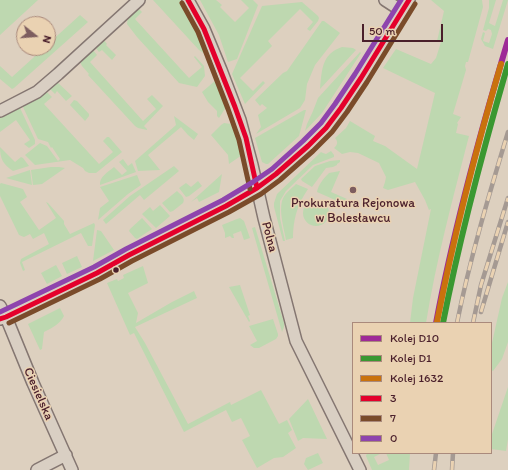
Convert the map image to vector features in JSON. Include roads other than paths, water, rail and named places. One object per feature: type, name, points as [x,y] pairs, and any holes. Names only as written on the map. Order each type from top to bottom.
[{"type":"street","points":[[0,111],[37,92],[139,0]]},
{"type":"street","name":"Polna","points":[[188,0],[204,29],[246,138],[257,188],[296,341],[352,454]]},
{"type":"street","points":[[384,0],[402,11]]},
{"type":"street","points":[[3,318],[97,273],[129,255],[226,206],[257,188],[276,174],[326,128],[361,78],[409,0]]},
{"type":"street","name":"Ciesielska","points":[[0,306],[3,318],[72,470]]},
{"type":"street","name":"Polna","points":[[352,454],[360,470]]},
{"type":"street","points":[[36,470],[66,455]]},
{"type":"railway","points":[[457,322],[474,251],[508,132]]},
{"type":"railway","points":[[473,322],[481,285],[508,198]]},
{"type":"railway","points":[[481,312],[508,222]]},
{"type":"railway","points":[[434,470],[436,454]]},
{"type":"railway","points":[[452,470],[453,454]]},
{"type":"rail line","name":"D10","points":[[436,322],[468,180],[508,40]]},
{"type":"rail line","name":"1632","points":[[437,322],[466,192],[501,64]]},
{"type":"rail line","name":"D1","points":[[443,322],[472,193],[508,64]]},
{"type":"place","name":"Prokuratura Rejonowa w Bolesławcu","points":[[353,190]]}]
